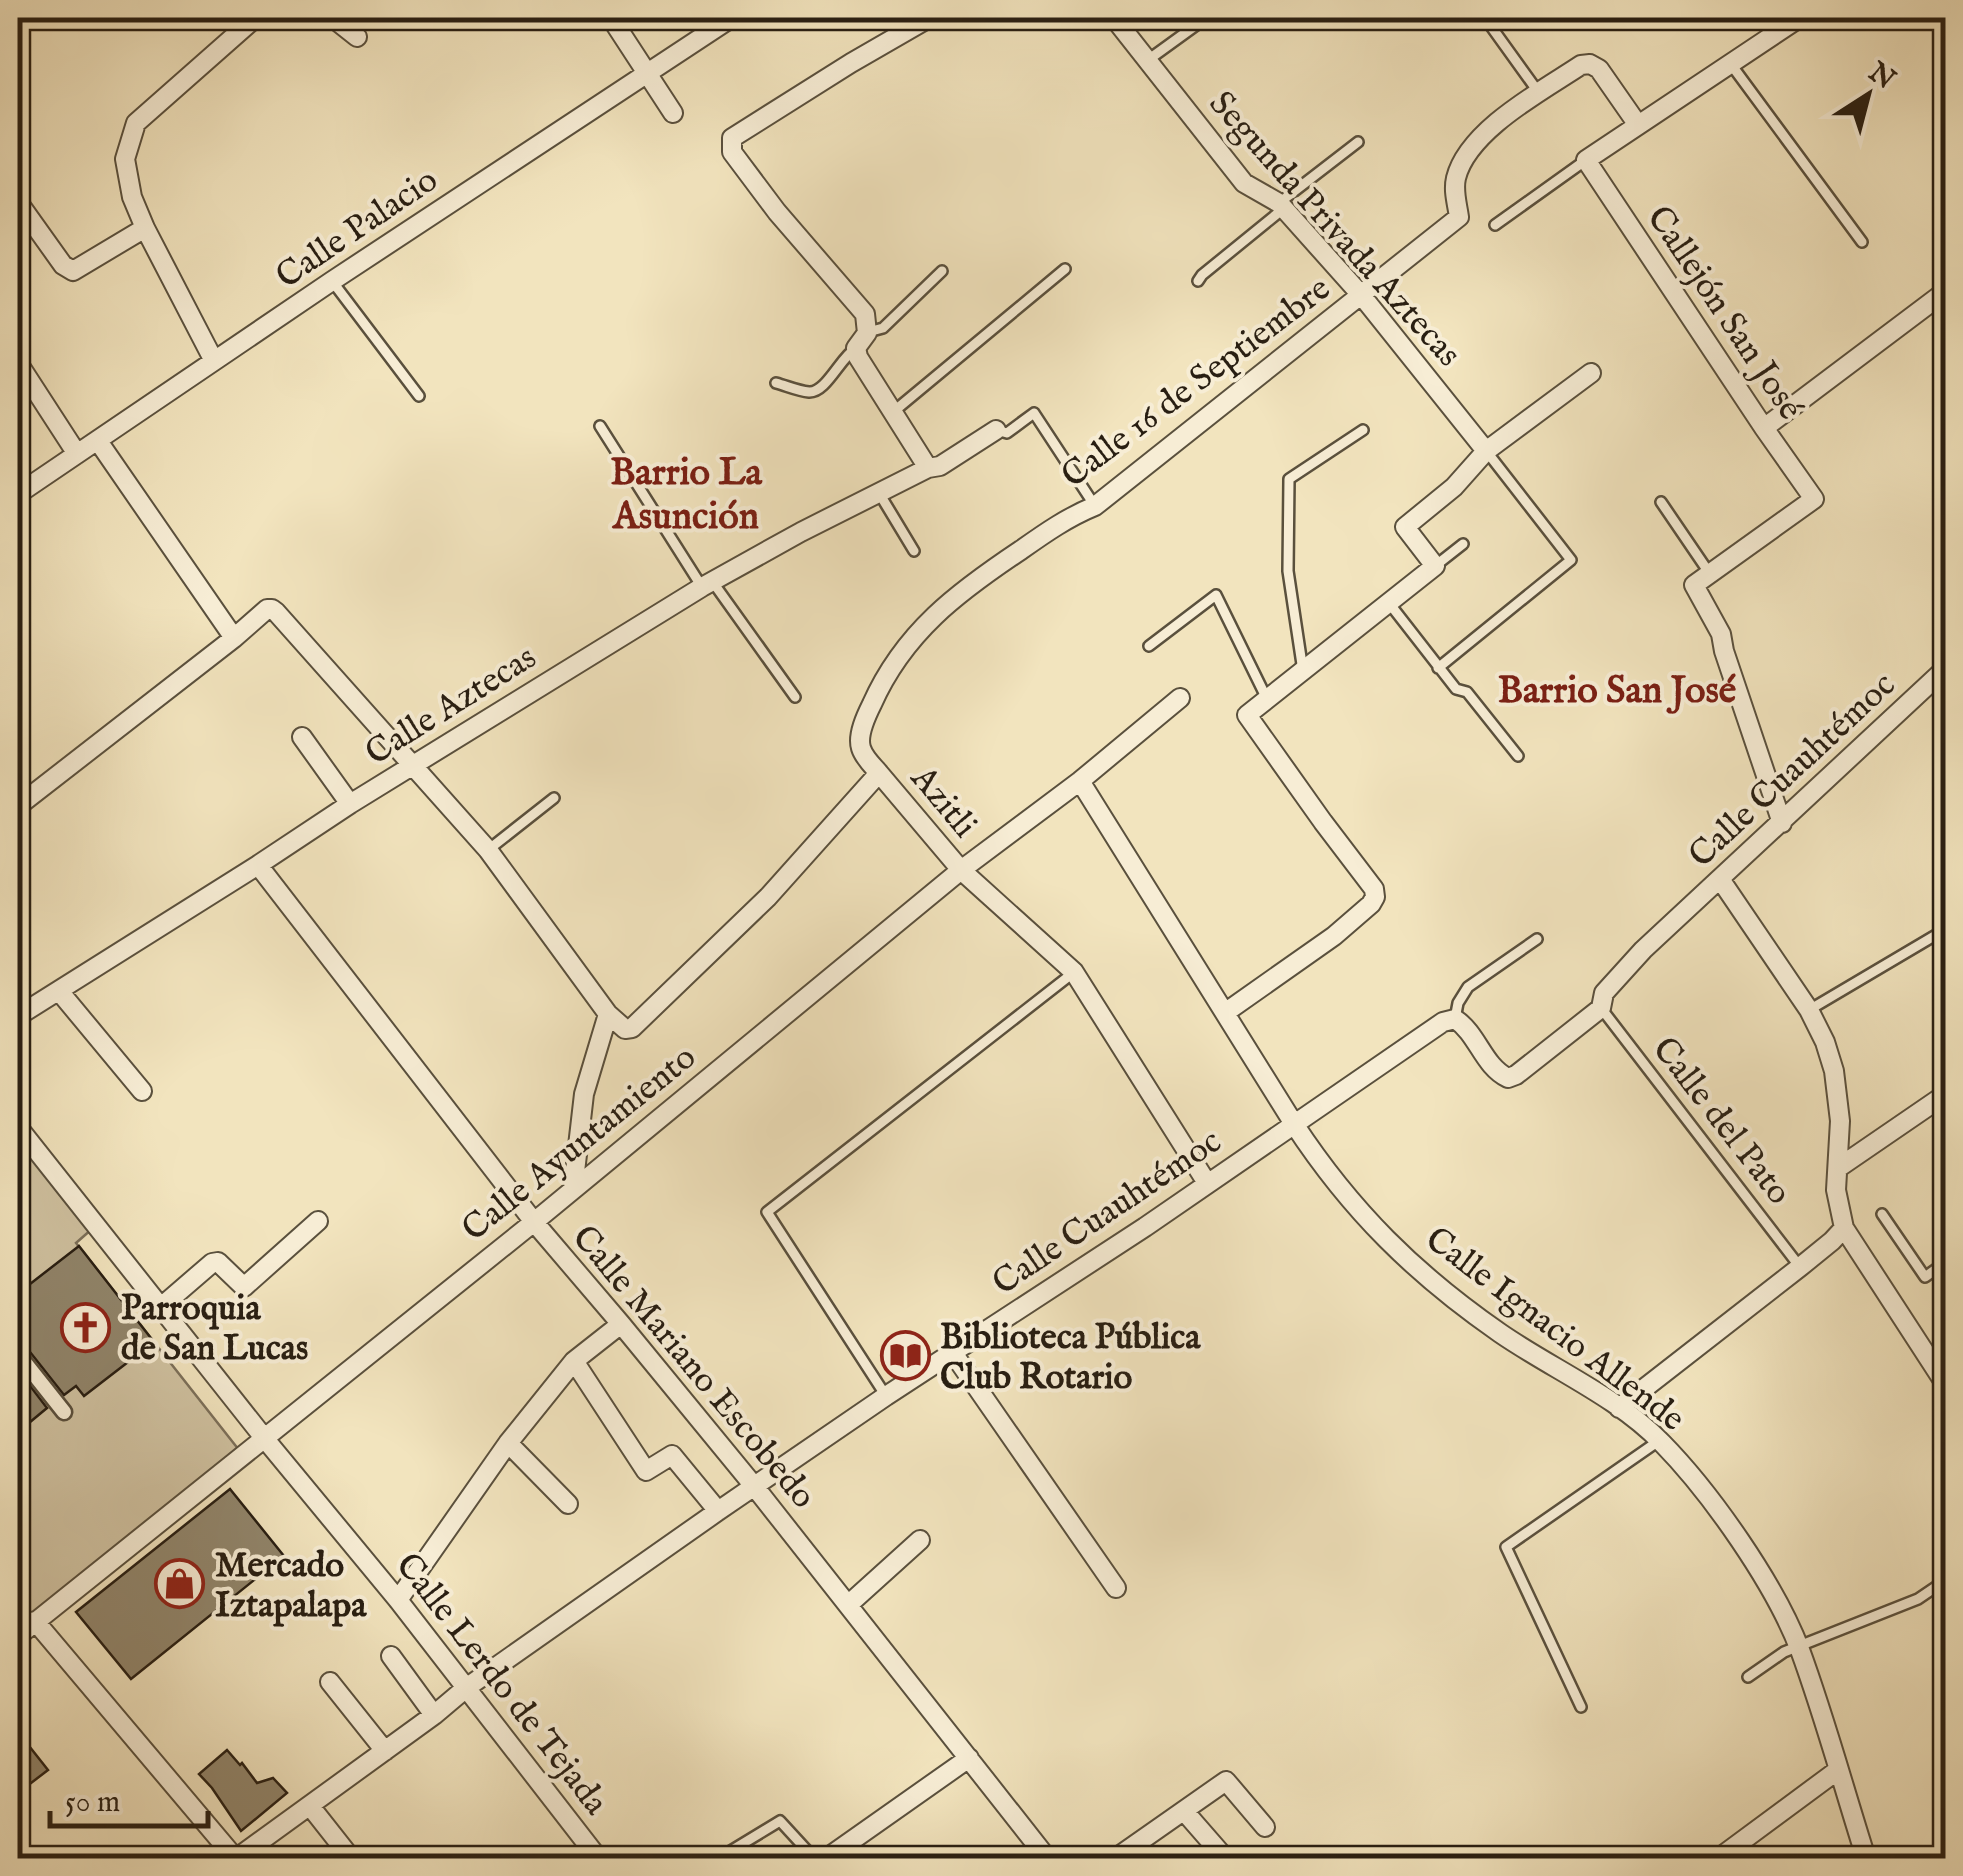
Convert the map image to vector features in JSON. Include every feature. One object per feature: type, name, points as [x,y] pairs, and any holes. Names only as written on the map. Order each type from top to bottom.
[{"type":"street","points":[[214,360],[145,228],[132,197],[124,159],[136,123],[255,18]]},
{"type":"street","points":[[333,18],[358,37]]},
{"type":"street","points":[[612,18],[673,113]]},
{"type":"street","name":"Calle Palacio","points":[[18,494],[732,18]]},
{"type":"street","points":[[928,468],[858,356],[865,314],[777,212],[732,152],[732,138],[929,18]]},
{"type":"street","name":"Segunda Privada Aztecas","points":[[1114,18],[1244,183],[1281,206],[1362,296],[1486,450]]},
{"type":"street","points":[[1586,160],[1792,19]]},
{"type":"street","name":"Calle 16 de Septiembre","points":[[880,773],[860,746],[864,722],[884,678],[923,626],[968,586],[1071,516],[1095,506],[1460,217],[1454,192],[1457,176],[1468,150],[1482,134],[1582,65],[1590,64],[1638,125]]},
{"type":"street","name":"Callejón San José","points":[[1586,160],[1814,499],[1710,574]]},
{"type":"street","points":[[18,202],[62,265],[73,271],[145,228]]},
{"type":"street","points":[[1764,428],[1946,292]]},
{"type":"street","points":[[18,362],[77,454]]},
{"type":"street","points":[[1226,1012],[1334,936],[1375,897],[1374,889],[1247,714],[1436,566],[1405,527],[1454,487],[1486,450],[1591,373]]},
{"type":"street","name":"Calle Aztecas","points":[[18,1016],[350,804],[707,584],[801,532],[928,468],[940,466],[996,430]]},
{"type":"street","points":[[98,442],[234,638]]},
{"type":"street","points":[[1710,574],[1694,585],[1720,634],[1782,823]]},
{"type":"street","points":[[18,806],[272,608],[488,850],[608,1014],[625,1028],[632,1028],[775,889],[880,773]]},
{"type":"street","name":"Calle Cuauhtémoc","points":[[236,1858],[466,1688],[718,1510],[1144,1227],[1443,1022],[1455,1019],[1465,1026],[1496,1072],[1508,1078],[1516,1076],[1601,1008],[1604,993],[1643,950],[1946,668]]},
{"type":"street","name":"Calle Ayuntamiento","points":[[18,1636],[534,1222],[960,870],[1080,781],[1180,698]]},
{"type":"street","points":[[302,737],[350,804]]},
{"type":"street","name":"Azitli","points":[[880,773],[960,870],[1074,972],[1206,1183]]},
{"type":"street","name":"Calle Ignacio Allende","points":[[1080,781],[1294,1124],[1369,1223],[1448,1295],[1500,1333],[1619,1408],[1660,1440],[1738,1538],[1798,1646],[1866,1858]]},
{"type":"street","name":"Calle Mariano Escobedo","points":[[258,864],[534,1222],[754,1486],[1047,1858]]},
{"type":"street","points":[[1720,880],[1809,1010],[1825,1042],[1834,1072],[1840,1121],[1836,1190],[1844,1228],[1946,1385]]},
{"type":"street","points":[[59,991],[142,1091]]},
{"type":"street","points":[[573,1188],[584,1094],[608,1014]]},
{"type":"street","points":[[1838,1168],[1946,1094]]},
{"type":"street","name":"Calle Lerdo de Tejada","points":[[18,1127],[264,1439],[398,1600],[598,1858]]},
{"type":"street","points":[[161,1306],[218,1262],[244,1287],[318,1221]]},
{"type":"street","points":[[1619,1408],[1832,1242],[1844,1228]]},
{"type":"street","points":[[398,1600],[508,1443],[574,1361],[621,1324]]},
{"type":"street","points":[[953,1353],[1116,1588]]},
{"type":"street","points":[[18,1354],[64,1412]]},
{"type":"street","points":[[574,1361],[646,1471],[672,1455],[718,1510]]},
{"type":"street","points":[[508,1443],[568,1504]]},
{"type":"street","points":[[848,1605],[920,1540]]},
{"type":"street","points":[[36,1622],[236,1858]]},
{"type":"street","points":[[391,1656],[434,1714]]},
{"type":"street","points":[[330,1682],[385,1751]]},
{"type":"street","points":[[827,1858],[969,1758]]},
{"type":"street","points":[[1719,1858],[1838,1770]]},
{"type":"street","points":[[1116,1858],[1226,1781],[1265,1827]]},
{"type":"street","points":[[310,1806],[351,1858]]},
{"type":"street","points":[[1184,1812],[1225,1858]]},
{"type":"lane","points":[[1147,60],[1206,18]]},
{"type":"lane","points":[[1485,18],[1539,93]]},
{"type":"lane","points":[[1730,64],[1862,242]]},
{"type":"lane","points":[[1198,281],[1358,142]]},
{"type":"lane","points":[[1495,225],[1586,160]]},
{"type":"lane","points":[[893,412],[1066,269]]},
{"type":"lane","points":[[776,383],[813,393],[820,390],[846,354],[882,328],[942,271]]},
{"type":"lane","points":[[332,282],[419,396]]},
{"type":"lane","name":"Calle Aztecas","points":[[996,430],[1007,433],[1034,413],[1095,506]]},
{"type":"lane","points":[[600,426],[707,584],[795,697]]},
{"type":"lane","points":[[1303,670],[1288,571],[1289,479],[1362,430]]},
{"type":"lane","name":"Segunda Privada Aztecas","points":[[1438,668],[1571,560],[1486,450]]},
{"type":"lane","points":[[879,493],[914,551]]},
{"type":"lane","points":[[1661,502],[1710,574]]},
{"type":"lane","points":[[1436,566],[1463,544]]},
{"type":"lane","points":[[1149,646],[1216,595],[1266,700]]},
{"type":"lane","points":[[1389,603],[1438,668],[1456,689],[1468,692],[1518,756]]},
{"type":"lane","points":[[488,850],[554,798]]},
{"type":"lane","points":[[1809,1010],[1946,929]]},
{"type":"lane","points":[[1455,1019],[1458,1003],[1468,987],[1537,939]]},
{"type":"lane","points":[[886,1396],[767,1212],[1074,972]]},
{"type":"lane","name":"Calle del Pato","points":[[1601,1008],[1800,1267]]},
{"type":"lane","points":[[1882,1214],[1925,1278],[1946,1262]]},
{"type":"lane","points":[[1582,1707],[1506,1547],[1660,1440]]},
{"type":"lane","points":[[1748,1677],[1784,1652],[1918,1600],[1946,1580]]},
{"type":"lane","points":[[719,1858],[780,1821],[814,1858]]},
{"type":"shaded area","points":[[18,1136],[93,1228],[76,1243],[239,1450],[18,1627]]},
{"type":"building","name":"Parroquia de San Lucas","points":[[79,1246],[154,1342],[84,1396],[76,1386],[64,1395],[26,1347],[18,1343],[18,1297],[26,1295],[30,1284]]},
{"type":"building","points":[[18,1370],[47,1408],[18,1432]]},
{"type":"building","name":"Mercado Iztapalapa","points":[[230,1489],[284,1556],[131,1679],[76,1612]]},
{"type":"building","points":[[18,1732],[48,1770],[18,1793]]},
{"type":"building","points":[[227,1750],[257,1783],[273,1778],[287,1793],[241,1831],[199,1774]]},
{"type":"place","name":"Parroquia de San Lucas","points":[[86,1327]]},
{"type":"place","name":"Biblioteca Pública Club Rotario","points":[[905,1356]]},
{"type":"place","name":"Mercado Iztapalapa","points":[[180,1584]]},
{"type":"district","name":"Barrio La Asunción","points":[[686,493]]},
{"type":"district","name":"Barrio San José","points":[[1617,689]]}]
